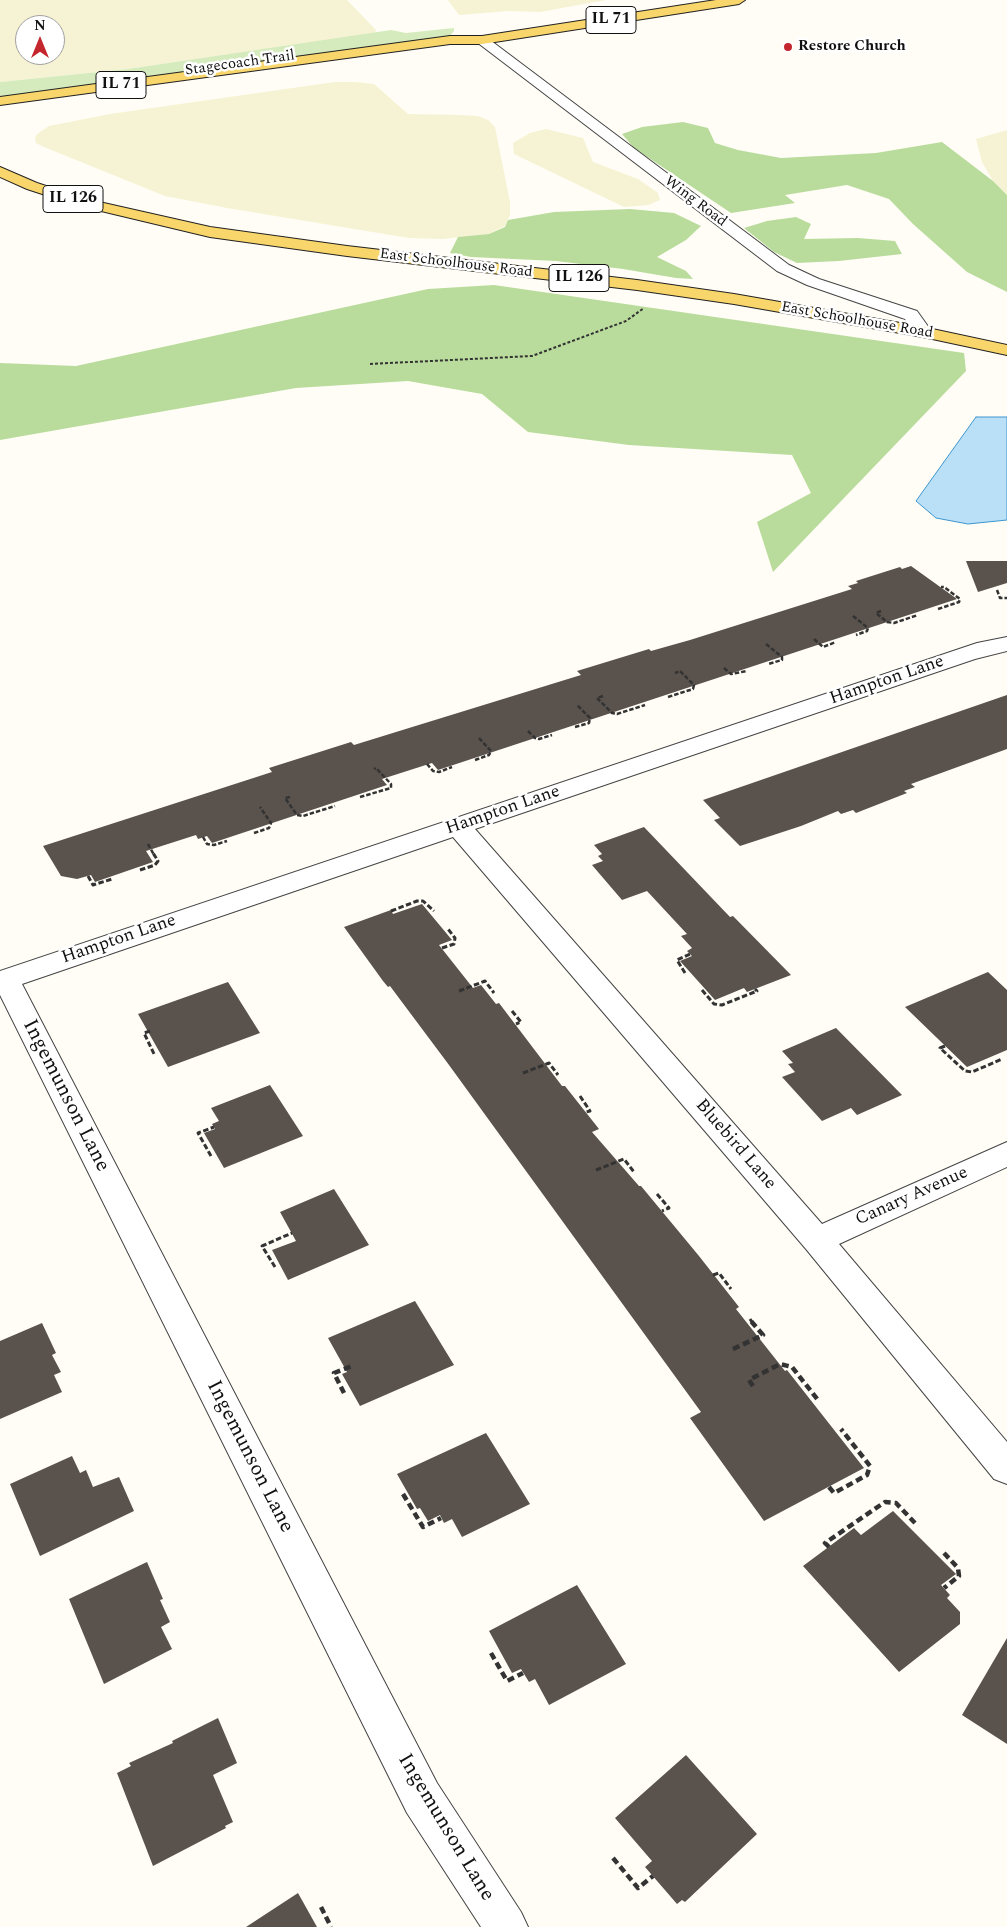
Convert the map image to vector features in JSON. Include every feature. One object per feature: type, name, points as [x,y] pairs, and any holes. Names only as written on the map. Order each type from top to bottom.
[{"type":"main road","name":"Stagecoach Trail","points":[[0,101],[450,40],[482,40],[740,0]]},
{"type":"main road","name":"Stagecoach Trail","points":[[0,112],[453,50],[482,40]]},
{"type":"main road","name":"East Schoolhouse Road","points":[[0,171],[32,186],[81,202],[210,232],[337,250],[669,290],[832,315],[1007,350]]},
{"type":"street","name":"Wing Road","points":[[482,40],[782,268],[813,282],[911,315],[922,332]]},
{"type":"street","name":"Hampton Lane","points":[[3,980],[967,654],[1007,644]]},
{"type":"street","name":"Bluebird Lane","points":[[458,826],[818,1240],[1007,1468]]},
{"type":"street","name":"Ingemunson Lane","points":[[3,980],[422,1798],[506,1927]]},
{"type":"street","name":"Canary Avenue","points":[[818,1240],[1007,1154]]},
{"type":"path","points":[[370,364],[532,356],[626,321],[669,290]]},
{"type":"path","points":[[938,609],[959,602],[960,599],[944,586],[941,588]]},
{"type":"path","points":[[997,590],[1000,598],[1007,598]]},
{"type":"path","points":[[881,611],[876,613],[887,622],[894,623],[918,615]]},
{"type":"path","points":[[853,616],[868,628],[867,631],[856,635]]},
{"type":"path","points":[[814,639],[823,647],[836,642]]},
{"type":"path","points":[[766,644],[782,657],[782,660],[768,664]]},
{"type":"path","points":[[724,668],[731,674],[747,671]]},
{"type":"path","points":[[668,697],[693,689],[694,685],[680,671],[675,672]]},
{"type":"path","points":[[603,696],[597,698],[612,713],[617,714],[645,704]]},
{"type":"path","points":[[575,728],[589,723],[590,718],[577,705]]},
{"type":"path","points":[[528,731],[535,738],[539,739],[552,735]]},
{"type":"path","points":[[475,760],[489,755],[491,751],[478,737]]},
{"type":"path","points":[[427,764],[433,771],[438,772],[452,767]]},
{"type":"path","points":[[360,797],[391,788],[391,784],[376,768],[374,769]]},
{"type":"path","points":[[290,796],[285,798],[297,815],[303,816],[335,806]]},
{"type":"path","points":[[254,833],[269,828],[271,823],[260,807]]},
{"type":"path","points":[[203,837],[207,844],[214,845],[227,841]]},
{"type":"path","points":[[140,870],[155,865],[158,860],[148,844]]},
{"type":"path","points":[[88,876],[93,885],[112,879]]},
{"type":"path","points":[[391,911],[418,901],[423,901],[434,911]]},
{"type":"path","points":[[442,948],[454,944],[455,938],[448,929]]},
{"type":"path","points":[[685,973],[678,960],[690,954]]},
{"type":"path","points":[[459,991],[485,981],[494,993]]},
{"type":"path","points":[[702,990],[714,1004],[722,1005],[757,991],[755,989]]},
{"type":"path","points":[[512,1010],[521,1022],[516,1024]]},
{"type":"path","points":[[150,1031],[144,1033],[156,1056]]},
{"type":"path","points":[[945,1046],[940,1048],[965,1071],[972,1072],[1002,1059]]},
{"type":"path","points":[[523,1073],[549,1063],[558,1075]]},
{"type":"path","points":[[580,1096],[590,1111],[586,1112]]},
{"type":"path","points":[[211,1156],[198,1133],[214,1127]]},
{"type":"path","points":[[596,1170],[624,1159],[634,1172]]},
{"type":"path","points":[[657,1194],[669,1208],[662,1211]]},
{"type":"path","points":[[275,1267],[262,1246],[292,1233]]},
{"type":"path","points":[[713,1275],[719,1273],[732,1289]]},
{"type":"path","points":[[733,1349],[763,1335],[750,1319]]},
{"type":"path","points":[[753,1386],[748,1380],[780,1364],[792,1367],[818,1400]]},
{"type":"path","points":[[344,1393],[334,1373],[352,1366]]},
{"type":"path","points":[[829,1487],[834,1493],[867,1475],[870,1466],[841,1429]]},
{"type":"path","points":[[404,1494],[423,1527],[441,1518]]},
{"type":"path","points":[[829,1547],[826,1543],[885,1502],[896,1503],[915,1523]]},
{"type":"path","points":[[944,1553],[958,1568],[959,1576],[944,1588]]},
{"type":"path","points":[[491,1653],[507,1681],[523,1673]]},
{"type":"path","points":[[612,1858],[638,1888],[653,1876]]},
{"type":"path","points":[[321,1907],[331,1927]]},
{"type":"shaded area","points":[[0,0],[347,0],[376,30],[375,33],[128,69],[0,82]]},
{"type":"shaded area","points":[[448,0],[606,0],[540,12],[509,11],[459,15]]},
{"type":"shaded area","points":[[335,82],[374,84],[408,114],[478,116],[488,120],[495,127],[510,202],[510,215],[505,226],[489,234],[442,239],[409,238],[227,208],[165,196],[44,147],[36,143],[35,138],[37,134],[49,126],[110,114]]},
{"type":"shaded area","points":[[546,129],[583,138],[593,162],[638,179],[658,193],[660,200],[648,205],[624,207],[514,154],[513,143],[530,133]]},
{"type":"shaded area","points":[[1007,130],[1007,195],[993,181],[982,162],[976,139]]},
{"type":"green space","points":[[454,28],[450,36],[0,97],[0,82],[128,69],[391,30],[406,33]]},
{"type":"green space","points":[[683,122],[708,128],[715,143],[738,150],[781,158],[876,153],[942,142],[993,181],[1007,195],[1007,292],[967,272],[913,224],[889,199],[847,185],[785,195],[795,203],[731,213],[634,148],[622,134],[642,127]]},
{"type":"green space","points":[[630,209],[674,213],[701,226],[686,240],[657,257],[686,271],[693,279],[556,261],[471,257],[450,253],[458,237],[489,234],[505,227],[508,220],[554,212]]},
{"type":"green space","points":[[796,217],[811,224],[804,239],[858,238],[895,241],[902,254],[839,261],[797,263],[774,252],[744,228],[767,221]]},
{"type":"green space","points":[[494,285],[964,353],[966,371],[773,572],[757,522],[811,493],[792,455],[629,445],[528,432],[482,394],[408,381],[296,388],[0,440],[0,363],[76,366],[428,289]]},
{"type":"water","points":[[976,417],[1007,417],[1007,520],[968,524],[936,518],[916,501]]},
{"type":"building","points":[[966,561],[1007,561],[1007,583],[978,592]]},
{"type":"building","points":[[911,566],[957,599],[438,770],[432,763],[382,779],[387,785],[212,843],[207,836],[198,839],[196,835],[146,851],[153,862],[95,882],[91,875],[77,879],[61,876],[43,846],[272,772],[269,768],[351,742],[354,745],[581,675],[577,671],[649,649],[651,651],[690,640],[852,589],[848,586],[858,583],[856,581],[900,567],[902,569]]},
{"type":"building","points":[[1007,695],[1007,749],[911,784],[915,787],[904,791],[907,793],[856,813],[853,810],[841,814],[838,811],[801,826],[740,846],[714,820],[720,818],[703,800]]},
{"type":"building","points":[[644,827],[730,917],[733,916],[791,975],[747,992],[744,988],[715,1000],[680,961],[692,956],[687,951],[692,948],[681,936],[687,934],[647,891],[622,900],[592,865],[603,861],[598,856],[602,854],[594,845]]},
{"type":"building","points":[[422,904],[452,940],[439,945],[473,988],[481,985],[496,1004],[499,1003],[562,1086],[565,1086],[599,1129],[592,1132],[641,1186],[699,1256],[739,1307],[736,1309],[864,1468],[764,1521],[690,1418],[701,1412],[449,1065],[390,986],[388,987],[383,981],[344,927],[391,910],[393,914]]},
{"type":"building","points":[[988,972],[1007,990],[1007,1050],[967,1067],[905,1007]]},
{"type":"building","points":[[228,982],[260,1033],[168,1067],[138,1014]]},
{"type":"building","points":[[836,1028],[902,1095],[857,1115],[851,1108],[822,1121],[782,1077],[795,1072],[788,1064],[793,1063],[782,1051]]},
{"type":"building","points":[[270,1085],[303,1136],[224,1168],[204,1133],[215,1129],[212,1124],[219,1121],[211,1108]]},
{"type":"building","points":[[334,1189],[369,1245],[288,1280],[272,1250],[296,1241],[280,1212]]},
{"type":"building","points":[[415,1301],[454,1365],[360,1406],[342,1374],[347,1372],[328,1338]]},
{"type":"building","points":[[42,1323],[56,1353],[52,1355],[61,1372],[54,1375],[62,1392],[0,1419],[0,1341]]},
{"type":"building","points":[[486,1433],[530,1504],[462,1537],[452,1519],[444,1523],[440,1515],[428,1521],[420,1508],[417,1509],[397,1474]]},
{"type":"building","points":[[72,1456],[80,1473],[86,1470],[93,1487],[119,1477],[134,1511],[40,1556],[10,1484]]},
{"type":"building","points":[[893,1511],[956,1574],[941,1585],[950,1595],[947,1598],[960,1612],[960,1624],[899,1672],[803,1566],[854,1528],[861,1535]]},
{"type":"building","points":[[147,1562],[163,1599],[160,1600],[170,1622],[161,1627],[172,1649],[104,1684],[69,1599]]},
{"type":"building","points":[[577,1585],[626,1664],[549,1705],[535,1679],[529,1682],[521,1669],[512,1673],[489,1631]]},
{"type":"building","points":[[1007,1638],[1007,1744],[962,1715]]},
{"type":"building","points":[[218,1718],[237,1763],[213,1775],[233,1822],[225,1826],[226,1828],[153,1866],[117,1773],[131,1766],[129,1763],[173,1743],[172,1741]]},
{"type":"building","points":[[686,1755],[757,1834],[685,1902],[682,1900],[677,1904],[645,1867],[652,1861],[615,1818]]},
{"type":"building","points":[[298,1893],[317,1927],[246,1927]]},
{"type":"place","name":"Restore Church","points":[[788,47]]}]
